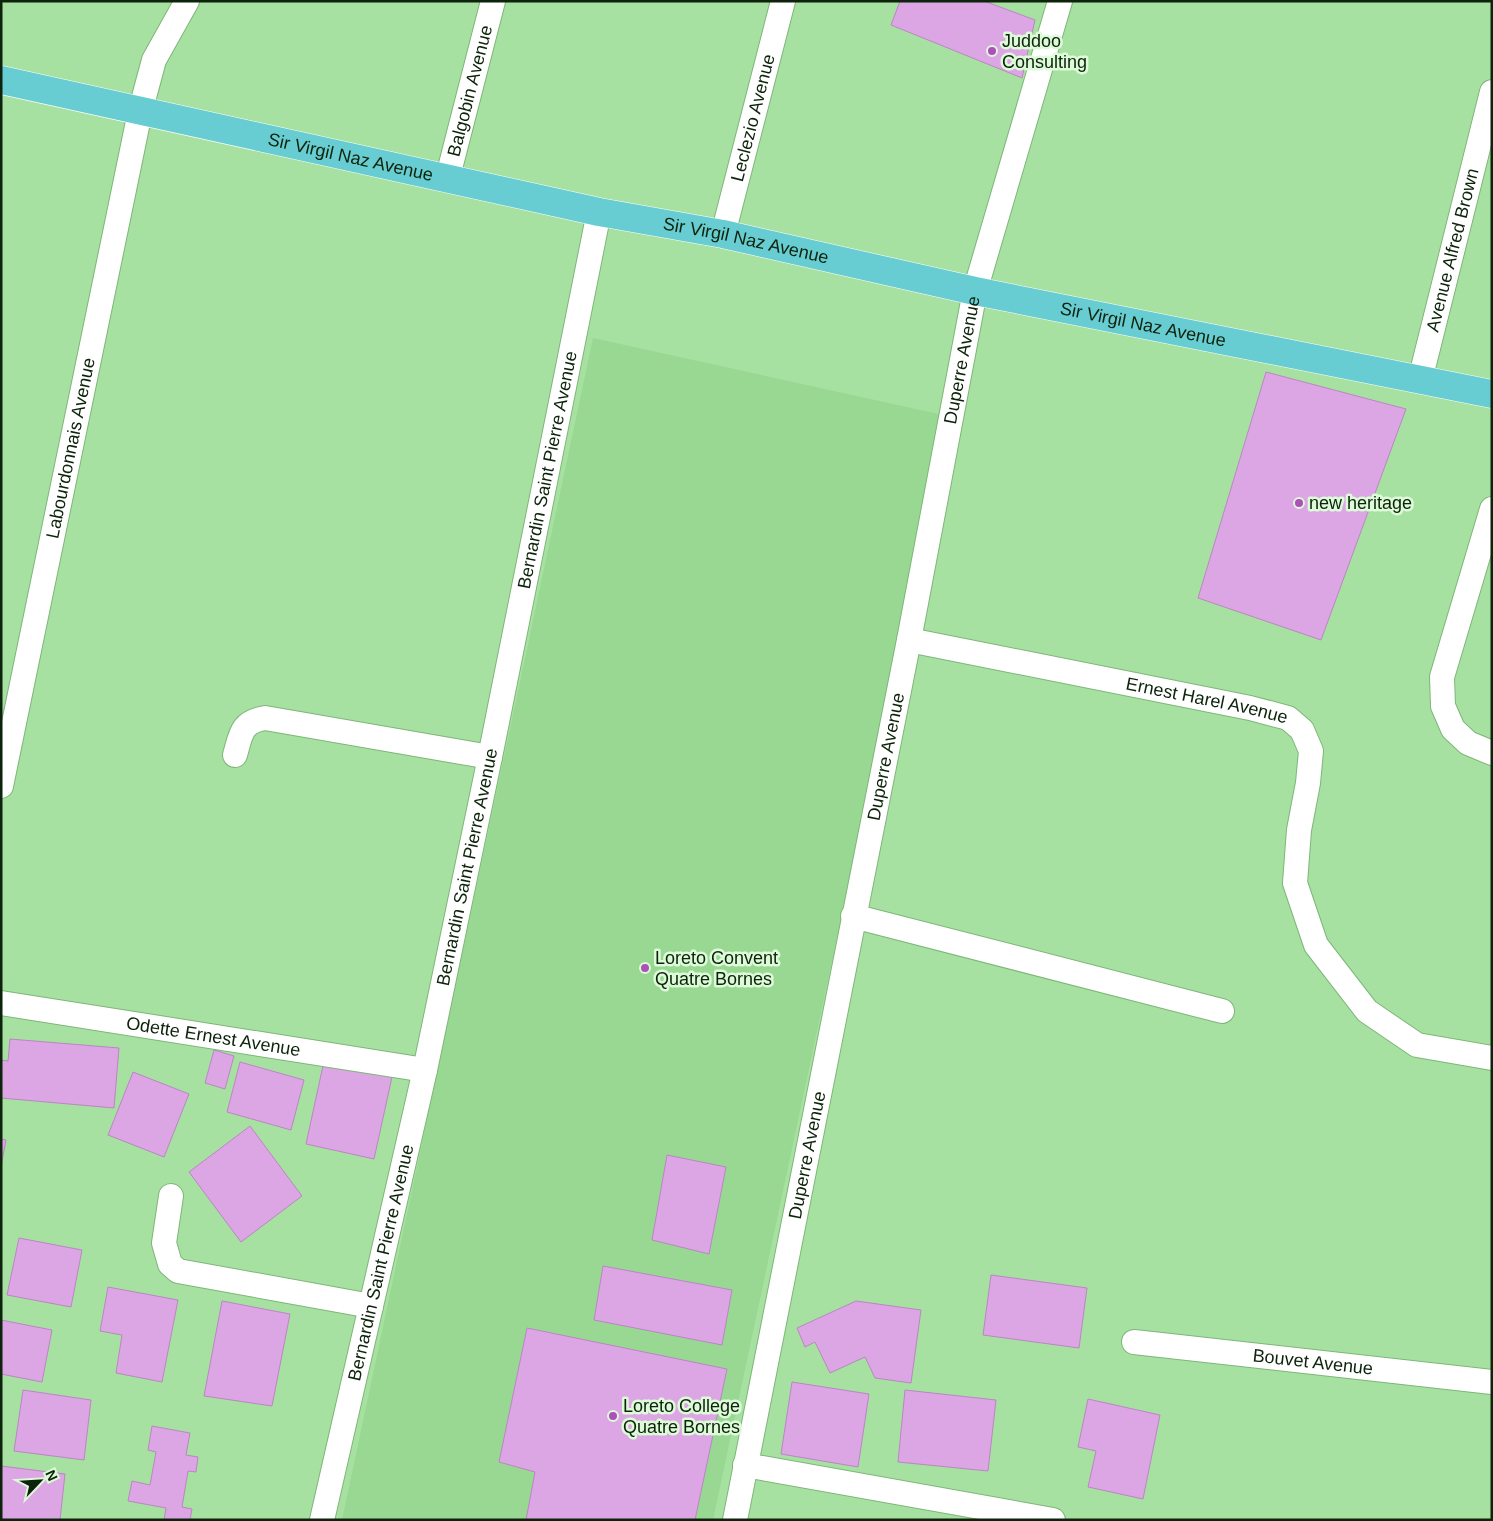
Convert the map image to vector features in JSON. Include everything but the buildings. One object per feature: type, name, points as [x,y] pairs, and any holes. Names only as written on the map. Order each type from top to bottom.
[{"type":"main road","name":"Sir Virgil Naz Avenue","points":[[1,80],[598,212],[724,234],[975,291],[1492,394]]},
{"type":"street","name":"Labourdonnais Avenue","points":[[1,786],[140,112],[154,60],[187,1]]},
{"type":"street","name":"Balgobin Avenue","points":[[447,180],[493,1]]},
{"type":"street","name":"Leclezio Avenue","points":[[724,234],[784,1]]},
{"type":"street","name":"Duperre Avenue","points":[[735,1520],[975,291],[1060,1]]},
{"type":"street","name":"Avenue Alfred Brown","points":[[1420,380],[1492,92]]},
{"type":"street","name":"Bernardin Saint Pierre Avenue","points":[[322,1520],[425,1070],[490,757],[598,212]]},
{"type":"street","points":[[1492,509],[1442,677],[1443,706],[1453,729],[1468,743],[1492,753]]},
{"type":"street","name":"Ernest Harel Avenue","points":[[908,640],[1250,708],[1288,718],[1302,730],[1311,751],[1308,783],[1299,830],[1295,883],[1316,945],[1367,1011],[1417,1045],[1492,1058]]},
{"type":"street","points":[[235,755],[242,730],[255,719],[265,718],[490,757]]},
{"type":"street","points":[[853,916],[1222,1012]]},
{"type":"street","name":"Odette Ernest Avenue","points":[[1,1003],[425,1070]]},
{"type":"street","points":[[172,1196],[164,1243],[170,1264],[178,1271],[371,1306]]},
{"type":"street","name":"Bouvet Avenue","points":[[1134,1342],[1492,1382]]},
{"type":"street","points":[[745,1465],[1053,1520]]},
{"type":"shaded area","name":"Loreto Convent Quatre Bornes","points":[[593,338],[948,416],[713,1520],[342,1520]]},
{"type":"place","name":"Juddoo Consulting","points":[[992,51]]},
{"type":"place","name":"new heritage","points":[[1299,503]]},
{"type":"place","name":"Loreto Convent Quatre Bornes","points":[[645,968]]},
{"type":"place","name":"Loreto College Quatre Bornes","points":[[613,1416]]}]
